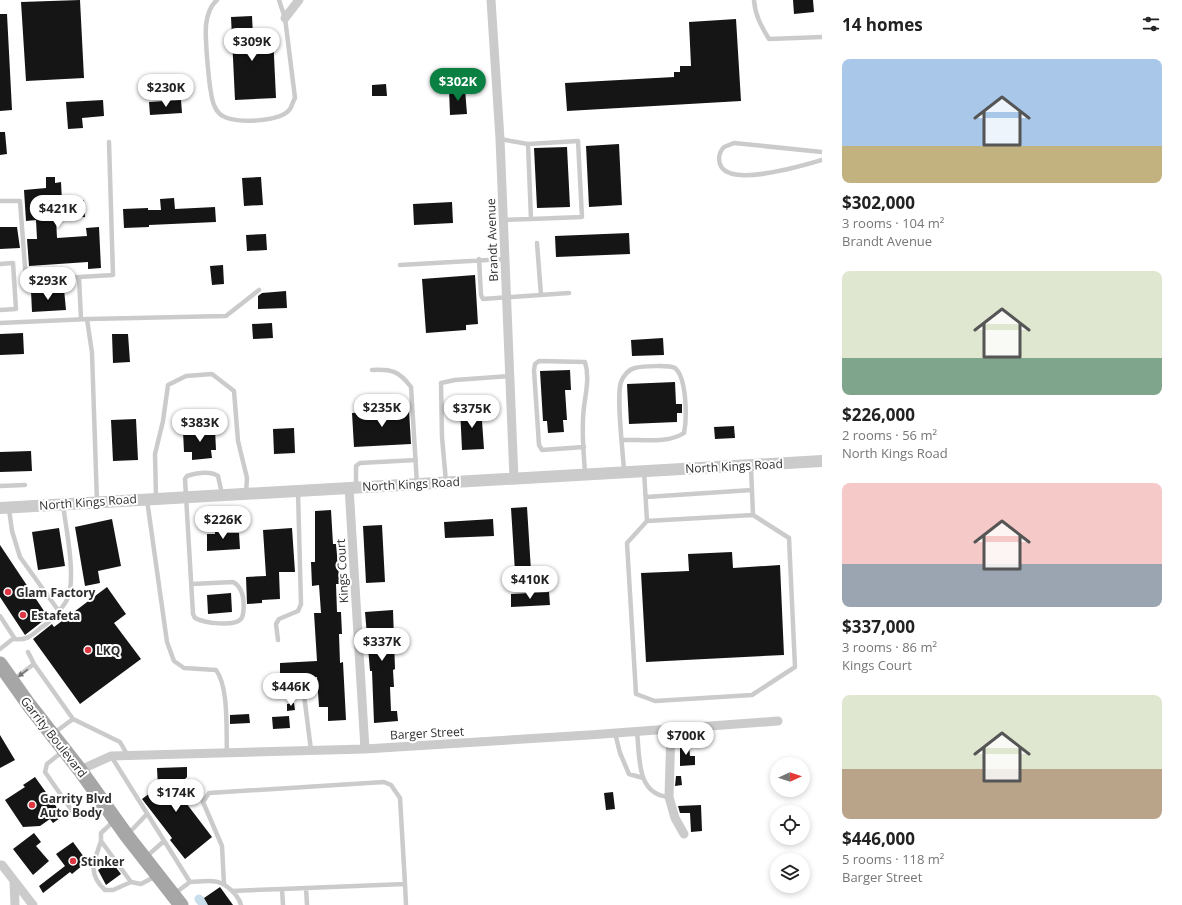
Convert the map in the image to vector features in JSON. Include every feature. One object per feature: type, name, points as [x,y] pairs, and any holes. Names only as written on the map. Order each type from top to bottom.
[{"type":"main road","name":"Garrity Boulevard","points":[[0,664],[80,770],[115,820],[177,900]]},
{"type":"street","points":[[285,18],[298,0]]},
{"type":"street","name":"Brandt Avenue","points":[[491,0],[504,220],[514,479]]},
{"type":"street","name":"North Kings Road","points":[[5,508],[151,498],[822,461]]},
{"type":"street","name":"Kings Court","points":[[353,487],[365,749]]},
{"type":"street","name":"Barger Street","points":[[80,770],[111,756],[365,749],[637,732],[778,721]]},
{"type":"street","points":[[671,729],[669,796],[675,818],[684,834]]},
{"type":"street","points":[[0,865],[2,865],[32,905]]},
{"type":"street","points":[[14,881],[15,905]]},
{"type":"lane","points":[[217,0],[210,10],[206,25],[211,94],[214,107],[222,116],[235,120],[271,119],[282,115],[290,109],[295,98],[285,18],[279,0]]},
{"type":"lane","points":[[754,0],[754,10],[769,39],[822,36]]},
{"type":"lane","points":[[500,139],[528,144],[578,141],[582,217],[504,220]]},
{"type":"lane","points":[[0,201],[20,201],[26,280],[113,275],[109,142]]},
{"type":"lane","points":[[822,152],[734,143],[724,147],[719,156],[719,162],[725,171],[736,175],[777,172],[822,160]]},
{"type":"lane","points":[[528,144],[531,219]]},
{"type":"lane","points":[[537,243],[541,295]]},
{"type":"lane","points":[[400,265],[505,258]]},
{"type":"lane","points":[[479,260],[481,295],[483,299],[569,293]]},
{"type":"lane","points":[[0,264],[13,263],[16,309],[0,310]]},
{"type":"lane","points":[[79,277],[81,319]]},
{"type":"lane","points":[[0,323],[81,319],[226,316],[259,290]]},
{"type":"lane","points":[[87,319],[92,353],[98,502]]},
{"type":"lane","points":[[584,447],[542,450],[539,445],[534,370],[535,364],[539,361],[585,362],[587,369],[583,421],[584,447],[585,475]]},
{"type":"lane","points":[[622,440],[678,437],[684,433],[684,389],[681,378],[675,368],[668,366],[635,368],[623,377],[619,392],[622,440],[624,472]]},
{"type":"lane","points":[[372,370],[390,369],[403,376],[411,387],[417,484]]},
{"type":"lane","points":[[226,753],[224,691],[221,676],[216,670],[184,668],[174,661],[167,642],[151,498],[155,454],[163,421],[168,385],[186,376],[212,374],[234,392],[238,441],[247,478],[246,493]]},
{"type":"lane","points":[[446,482],[442,437],[441,383],[455,380],[510,376]]},
{"type":"lane","points":[[353,487],[356,466],[360,463],[416,460]]},
{"type":"lane","points":[[751,465],[753,515]]},
{"type":"lane","points":[[644,471],[647,521]]},
{"type":"lane","points":[[192,584],[233,582],[238,585],[242,592],[243,615],[241,619],[234,622],[216,623],[202,622],[195,618],[192,584],[185,479],[187,476],[194,474],[214,473],[218,476],[222,494]]},
{"type":"lane","points":[[0,486],[25,485]]},
{"type":"lane","points":[[278,640],[276,624],[279,619],[283,616],[292,615],[298,611],[301,604],[298,490]]},
{"type":"lane","points":[[646,497],[752,490]]},
{"type":"lane","points":[[0,616],[14,638],[20,640],[26,639],[51,621],[68,597],[71,579],[63,504]]},
{"type":"lane","points":[[5,508],[20,556],[58,610]]},
{"type":"lane","points":[[753,515],[789,538],[795,668],[752,695],[655,701],[636,694],[627,543],[647,521],[753,515]]},
{"type":"lane","points":[[0,649],[14,638]]},
{"type":"lane","points":[[28,652],[34,664],[73,719],[120,742],[128,756]]},
{"type":"lane","points":[[12,681],[34,664]]},
{"type":"lane","points":[[282,684],[301,686],[304,695],[311,750]]},
{"type":"lane","points":[[52,734],[73,719]]},
{"type":"lane","points":[[637,732],[643,778],[648,788],[659,796],[669,796]]},
{"type":"lane","points":[[615,733],[620,753],[629,774],[643,778]]},
{"type":"lane","points":[[65,750],[47,764],[45,772],[75,815],[83,817],[104,803]]},
{"type":"lane","points":[[111,756],[190,882]]},
{"type":"lane","points":[[224,884],[222,846],[203,802],[209,793],[384,782],[391,785],[400,798],[406,905]]},
{"type":"lane","points":[[127,836],[147,814]]},
{"type":"lane","points":[[115,820],[101,833],[101,841],[92,872],[96,882],[105,890],[113,890],[131,882],[140,884],[158,875]]},
{"type":"lane","points":[[101,841],[131,882]]},
{"type":"lane","points":[[144,858],[164,841]]},
{"type":"lane","points":[[190,882],[218,881],[232,891],[240,901],[241,905]]},
{"type":"lane","points":[[177,900],[190,882]]},
{"type":"lane","points":[[232,891],[404,884]]},
{"type":"lane","points":[[306,888],[307,905]]},
{"type":"lane","points":[[282,889],[283,905]]},
{"type":"building","points":[[80,0],[84,78],[26,81],[21,2]]},
{"type":"building","points":[[793,0],[813,0],[814,12],[794,14]]},
{"type":"building","points":[[0,14],[7,14],[12,110],[0,111]]},
{"type":"building","points":[[252,16],[253,36],[273,35],[276,98],[235,100],[231,17]]},
{"type":"building","points":[[736,19],[741,101],[567,111],[565,83],[674,77],[674,72],[680,72],[680,66],[691,66],[689,22]]},
{"type":"building","points":[[386,84],[387,96],[372,96],[372,85]]},
{"type":"building","points":[[465,89],[467,114],[450,115],[449,90]]},
{"type":"building","points":[[103,100],[104,116],[82,118],[83,128],[68,129],[66,102]]},
{"type":"building","points":[[181,100],[182,113],[150,115],[149,102]]},
{"type":"building","points":[[0,132],[5,132],[7,154],[0,155]]},
{"type":"building","points":[[619,144],[622,205],[589,207],[586,146]]},
{"type":"building","points":[[567,147],[570,207],[537,208],[534,148]]},
{"type":"building","points":[[46,177],[55,177],[55,183],[61,182],[62,201],[84,200],[85,217],[56,219],[57,238],[87,236],[86,228],[99,227],[101,268],[88,269],[88,262],[29,266],[27,239],[37,239],[36,220],[26,221],[24,190],[46,188]]},
{"type":"building","points":[[261,177],[263,205],[244,206],[242,178]]},
{"type":"building","points":[[174,198],[175,209],[215,207],[216,222],[149,225],[149,227],[124,228],[123,209],[148,208],[148,210],[161,210],[160,199]]},
{"type":"building","points":[[452,202],[453,223],[414,225],[413,204]]},
{"type":"building","points":[[0,227],[17,227],[20,248],[0,249]]},
{"type":"building","points":[[629,233],[630,254],[556,257],[555,236]]},
{"type":"building","points":[[266,234],[267,250],[247,251],[246,235]]},
{"type":"building","points":[[223,265],[224,284],[212,285],[210,266]]},
{"type":"building","points":[[475,275],[478,324],[466,325],[466,330],[426,333],[422,279]]},
{"type":"building","points":[[64,289],[66,310],[32,312],[31,291]]},
{"type":"building","points":[[286,291],[287,308],[258,309],[258,296],[262,293]]},
{"type":"building","points":[[272,323],[273,338],[253,339],[252,324]]},
{"type":"building","points":[[23,333],[24,354],[0,355],[0,334]]},
{"type":"building","points":[[112,334],[128,334],[130,362],[113,363]]},
{"type":"building","points":[[663,338],[664,355],[632,356],[631,340]]},
{"type":"building","points":[[570,370],[571,390],[565,390],[567,420],[563,420],[564,432],[548,433],[547,421],[543,421],[540,371]]},
{"type":"building","points":[[675,382],[676,404],[682,404],[682,413],[677,413],[677,422],[629,424],[627,384]]},
{"type":"building","points":[[481,407],[484,449],[462,450],[460,408]]},
{"type":"building","points":[[409,410],[411,444],[354,447],[352,413]]},
{"type":"building","points":[[136,419],[138,460],[113,461],[111,420]]},
{"type":"building","points":[[734,426],[735,438],[715,439],[714,427]]},
{"type":"building","points":[[294,428],[295,453],[274,454],[273,429]]},
{"type":"building","points":[[215,429],[216,450],[211,450],[212,458],[192,460],[192,452],[184,452],[183,431]]},
{"type":"building","points":[[31,451],[32,471],[0,472],[0,452]]},
{"type":"building","points":[[527,507],[531,571],[515,572],[511,508]]},
{"type":"building","points":[[331,510],[333,544],[336,544],[339,577],[341,577],[341,584],[336,584],[337,612],[341,612],[342,634],[339,634],[340,663],[343,662],[346,720],[328,721],[328,707],[319,707],[317,677],[280,679],[280,663],[317,661],[314,613],[321,613],[319,585],[312,586],[311,562],[315,562],[315,511]]},
{"type":"building","points":[[112,519],[121,566],[98,571],[100,583],[85,586],[75,527]]},
{"type":"building","points":[[493,519],[494,536],[445,538],[444,522]]},
{"type":"building","points":[[224,525],[225,533],[239,533],[240,549],[207,551],[207,534],[215,534],[215,526]]},
{"type":"building","points":[[382,525],[385,582],[366,583],[363,526]]},
{"type":"building","points":[[59,528],[65,566],[38,570],[32,532]]},
{"type":"building","points":[[292,528],[295,572],[279,572],[280,599],[262,600],[262,603],[247,604],[246,577],[266,576],[263,530]]},
{"type":"building","points":[[0,545],[48,617],[25,635],[0,597]]},
{"type":"building","points":[[732,552],[733,568],[780,565],[784,655],[646,662],[641,573],[689,571],[688,554]]},
{"type":"building","name":"LKQ","points":[[107,587],[126,614],[114,623],[141,659],[80,704],[33,639],[52,624],[54,627]]},
{"type":"building","points":[[549,592],[550,605],[511,607],[511,594]]},
{"type":"building","points":[[231,593],[232,612],[208,614],[207,595]]},
{"type":"building","points":[[393,610],[395,669],[393,670],[394,687],[390,687],[391,711],[397,711],[398,721],[374,723],[372,671],[370,671],[365,612]]},
{"type":"building","points":[[294,703],[295,710],[287,711],[287,704]]},
{"type":"building","points":[[249,714],[250,723],[230,724],[230,715]]},
{"type":"building","points":[[289,716],[290,728],[273,729],[272,717]]},
{"type":"building","points":[[0,735],[15,760],[0,768]]},
{"type":"building","points":[[689,744],[690,756],[695,756],[695,765],[680,766],[680,745]]},
{"type":"building","points":[[187,767],[187,777],[184,780],[180,780],[180,782],[164,782],[176,798],[180,795],[212,837],[185,859],[170,840],[172,838],[142,799],[158,787],[157,768]]},
{"type":"building","points":[[676,776],[681,776],[682,785],[675,786]]},
{"type":"building","name":"Garrity Blvd Auto Body","points":[[35,777],[63,816],[53,823],[50,819],[40,826],[23,827],[5,800],[25,787],[23,785]]},
{"type":"building","points":[[613,792],[615,809],[606,810],[604,793]]},
{"type":"building","points":[[701,805],[702,831],[691,832],[690,813],[680,813],[678,806]]},
{"type":"building","points":[[34,833],[41,842],[36,846],[49,861],[33,875],[13,849]]},
{"type":"building","name":"Stinker","points":[[73,842],[84,857],[83,865],[72,874],[70,872],[43,893],[39,886],[65,866],[56,854]]},
{"type":"building","points":[[111,861],[121,874],[106,885],[98,870]]},
{"type":"building","points":[[220,887],[233,905],[208,905],[204,898]]},
{"type":"waterway","points":[[199,899],[204,905]]},
{"type":"place","name":"Glam Factory","points":[[8,592]]},
{"type":"place","name":"Estafeta","points":[[23,615]]},
{"type":"place","name":"LKQ","points":[[88,650]]},
{"type":"place","name":"Garrity Blvd Auto Body","points":[[32,805]]},
{"type":"place","name":"Stinker","points":[[73,861]]}]
